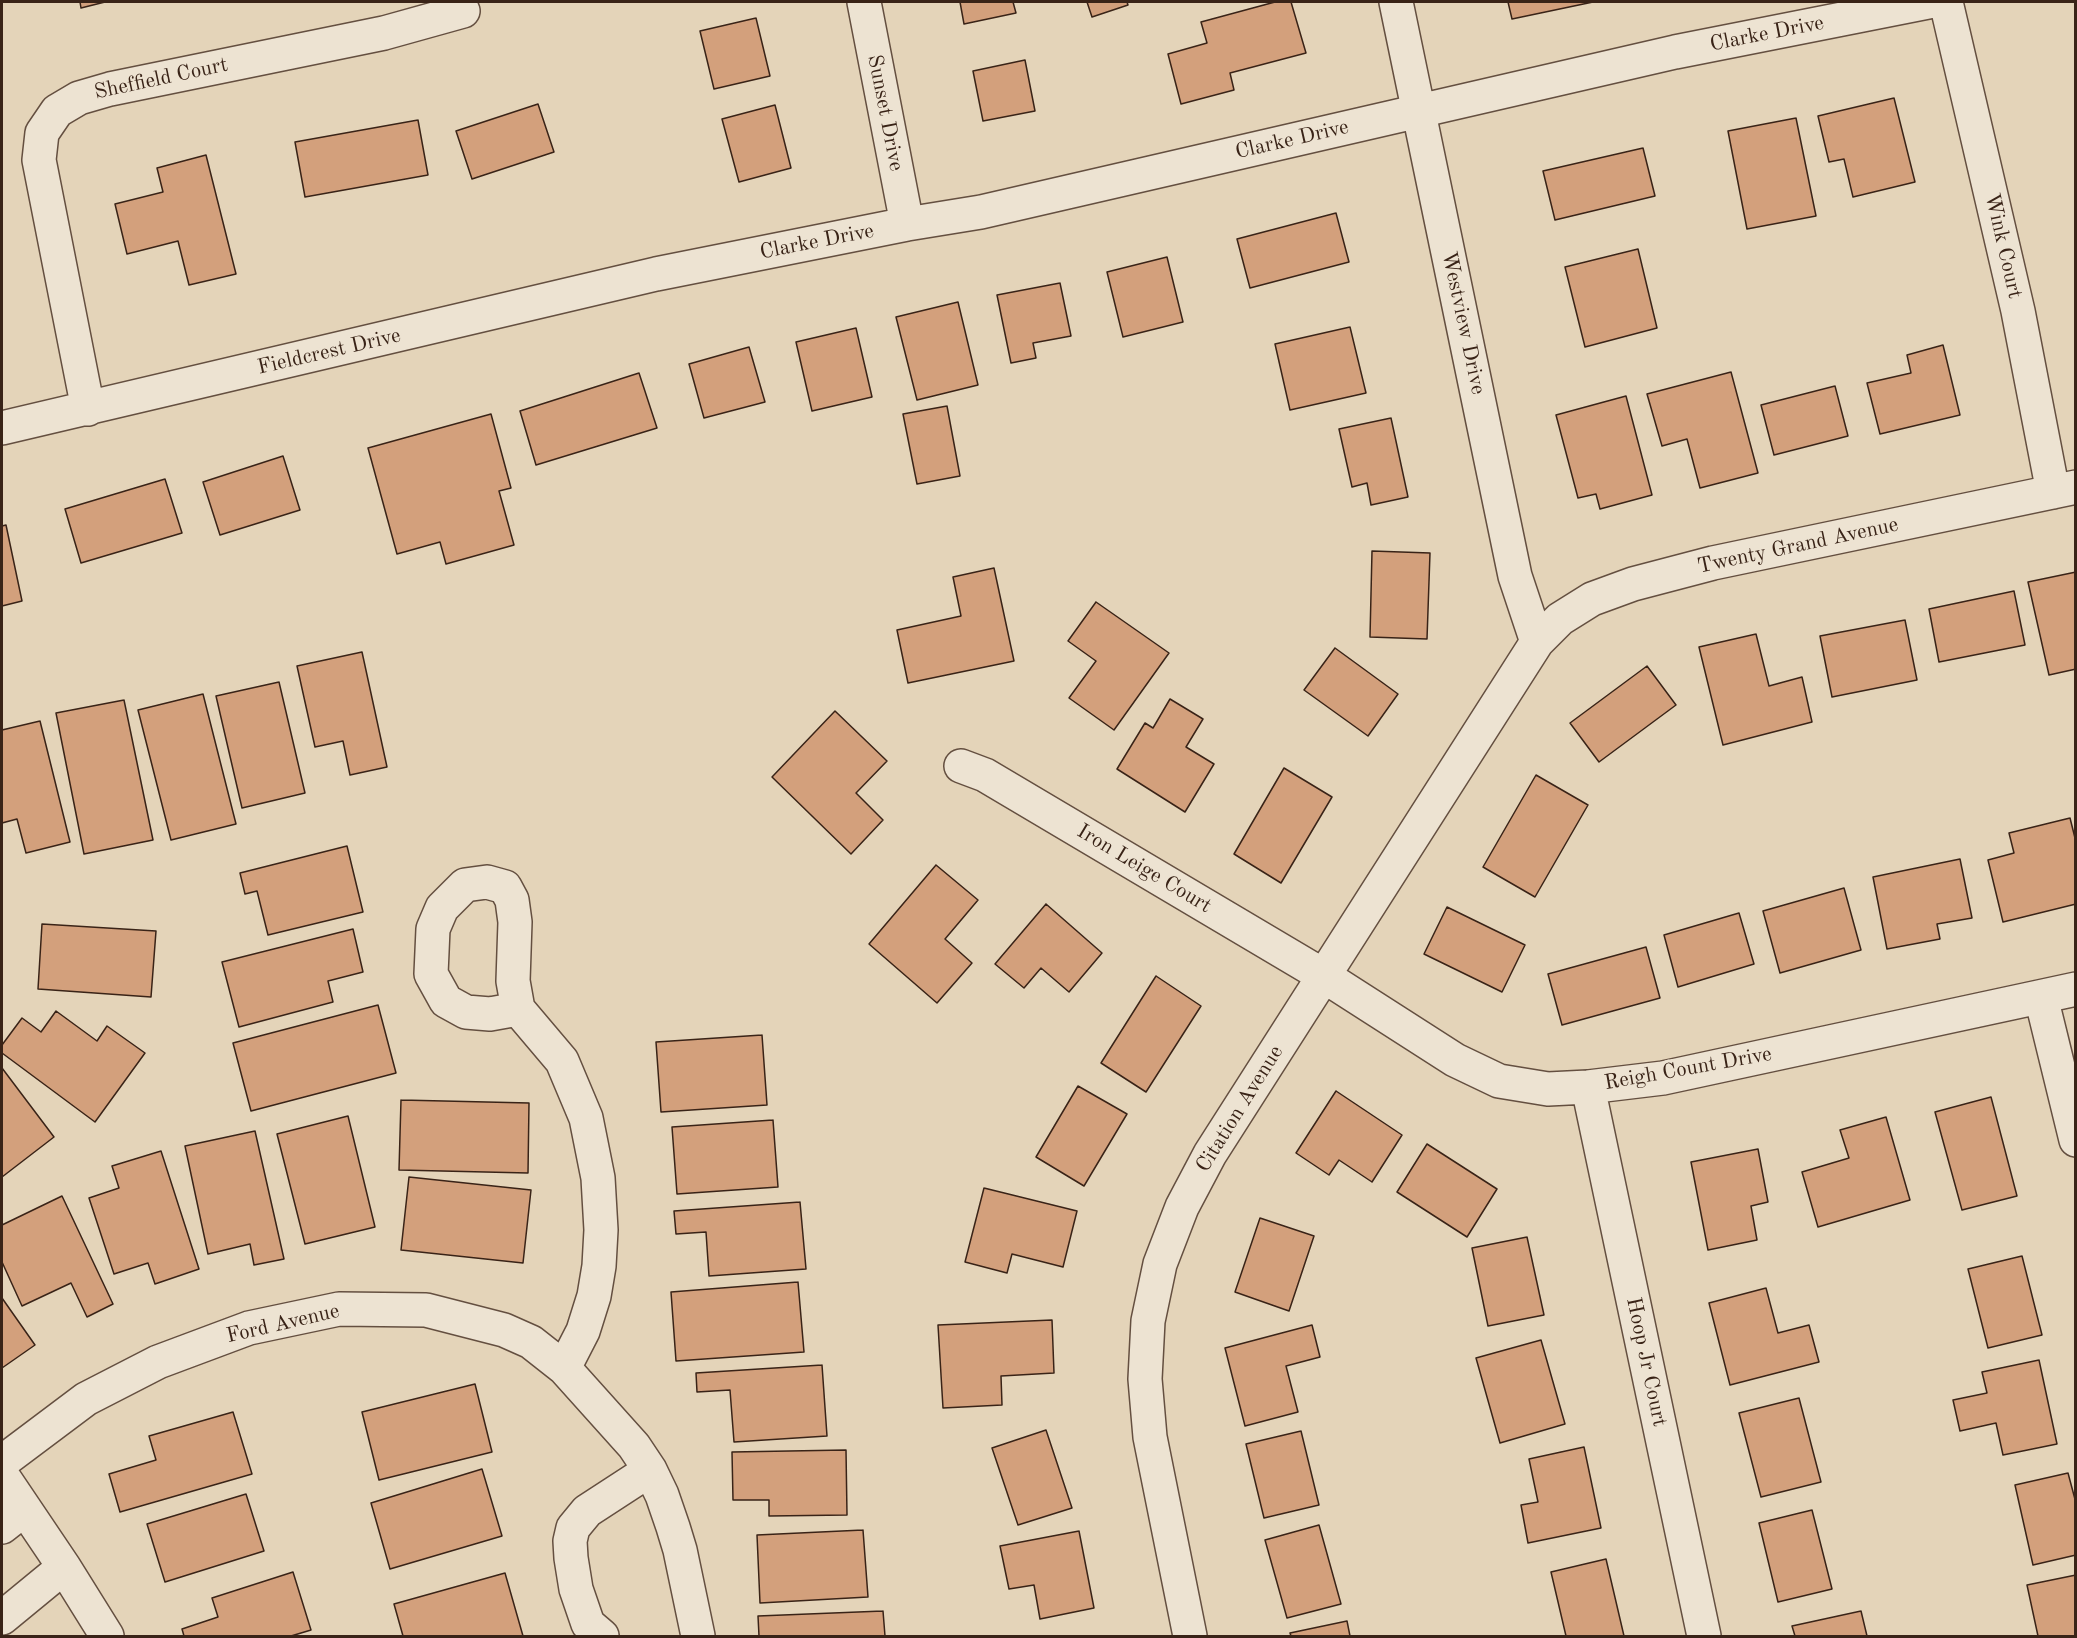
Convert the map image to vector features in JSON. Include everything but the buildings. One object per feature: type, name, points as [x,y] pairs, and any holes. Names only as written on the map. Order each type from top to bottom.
[{"type":"street","name":"Sunset Drive","points":[[864,2],[907,224]]},
{"type":"street","name":"Westview Drive","points":[[1396,2],[1515,576],[1537,642]]},
{"type":"street","name":"Clarke Drive","points":[[656,274],[907,224],[981,212],[1675,52],[1928,2]]},
{"type":"street","name":"Wink Court","points":[[1946,2],[2018,311],[2064,490]]},
{"type":"street","name":"Sheffield Court","points":[[88,409],[39,160],[42,133],[57,111],[79,98],[110,89],[384,33],[463,11]]},
{"type":"street","name":"Fieldcrest Drive","points":[[2,428],[656,274]]},
{"type":"street","name":"Twenty Grand Avenue","points":[[1537,642],[1560,619],[1592,599],[1633,584],[1713,563],[2064,490]]},
{"type":"street","name":"Citation Avenue","points":[[1190,1636],[1150,1437],[1145,1378],[1148,1321],[1160,1264],[1182,1208],[1210,1154],[1537,642]]},
{"type":"street","name":"Iron Leige Court","points":[[961,766],[985,775],[1324,976]]},
{"type":"street","name":"Reigh Count Drive","points":[[1324,976],[1455,1060],[1498,1081],[1548,1089],[1588,1087],[1663,1078],[2076,989]]},
{"type":"street","points":[[2041,997],[2076,1140]]},
{"type":"street","points":[[518,1009],[562,1061],[586,1118],[598,1178],[601,1230],[599,1266],[594,1296],[583,1331],[564,1368]]},
{"type":"street","name":"Hoop Jr Court","points":[[1588,1087],[1704,1636]]},
{"type":"street","name":"Ford Avenue","points":[[2,1462],[86,1399],[158,1362],[249,1328],[339,1309],[437,1312],[504,1330],[531,1342],[564,1368],[634,1446],[650,1470],[662,1495],[677,1542],[697,1636]]},
{"type":"street","points":[[602,1636],[588,1624],[576,1589],[570,1541],[573,1528],[587,1511],[650,1470]]},
{"type":"street","points":[[2,1475],[13,1518],[64,1567],[107,1636]]},
{"type":"street","points":[[2,1618],[64,1567]]}]
